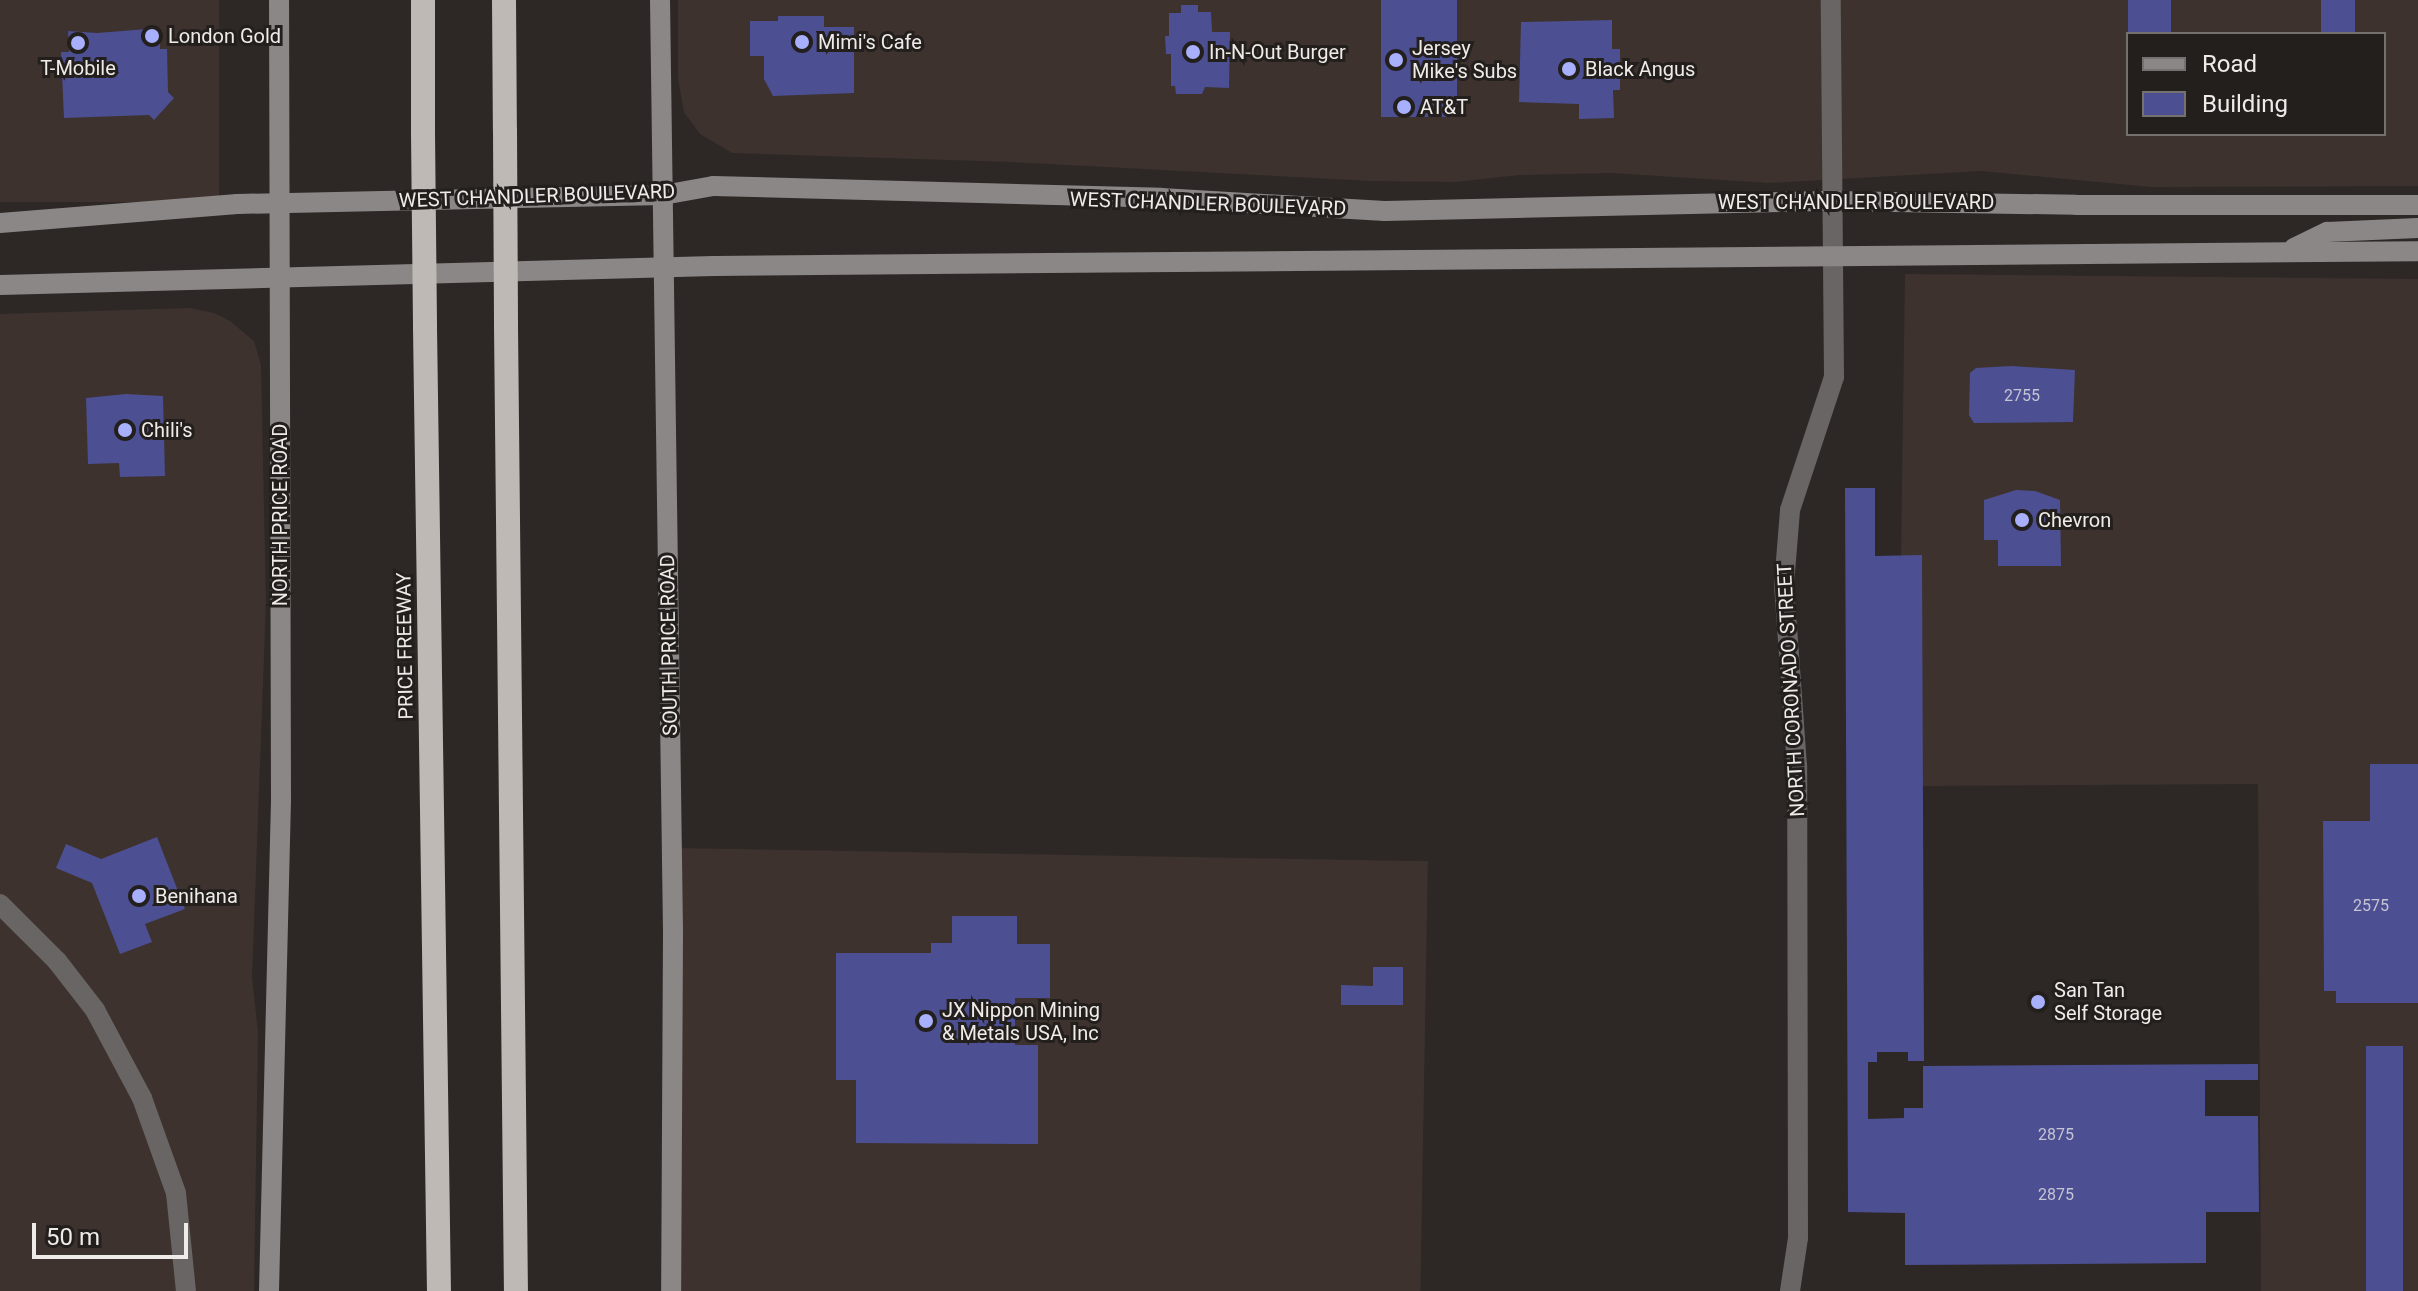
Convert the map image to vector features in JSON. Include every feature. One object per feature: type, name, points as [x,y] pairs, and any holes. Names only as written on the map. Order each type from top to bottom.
[{"type":"highway","name":"PRICE FREEWAY","points":[[423,0],[439,1291]]},
{"type":"highway","points":[[504,0],[516,1291]]},
{"type":"main road","name":"NORTH PRICE ROAD","points":[[269,1291],[281,801],[279,0]]},
{"type":"main road","name":"SOUTH PRICE ROAD","points":[[660,0],[673,934],[671,1291]]},
{"type":"main road","name":"WEST CHANDLER BOULEVARD","points":[[0,223],[279,203],[663,195],[713,186],[1161,198],[1385,211],[1834,201],[2418,205]]},
{"type":"main road","points":[[2287,252],[2327,232],[2418,228]]},
{"type":"main road","points":[[0,285],[664,267],[2418,251]]},
{"type":"street","name":"NORTH CORONADO STREET","points":[[1790,1291],[1798,1238],[1797,766],[1787,658],[1785,554],[1790,510],[1834,377],[1831,0]]},
{"type":"street","points":[[0,904],[57,961],[95,1010],[142,1098],[176,1193],[186,1291]]},
{"type":"shaded area","points":[[0,0],[219,0],[219,202],[0,202]]},
{"type":"shaded area","points":[[678,0],[2418,0],[2418,186],[2151,187],[1981,171],[1768,183],[1612,173],[1519,175],[1455,182],[1372,181],[1011,162],[732,153],[700,134],[684,112],[678,78]]},
{"type":"shaded area","points":[[1905,274],[2418,279],[2418,1291],[2261,1291],[2258,784],[1922,786],[1901,556]]},
{"type":"shaded area","points":[[190,308],[214,313],[230,321],[254,341],[261,365],[266,603],[252,977],[258,1032],[254,1291],[0,1291],[0,314]]},
{"type":"shaded area","points":[[672,848],[1428,861],[1420,1291],[664,1291]]},
{"type":"building","points":[[1381,0],[1457,0],[1457,117],[1381,117]]},
{"type":"building","points":[[2128,0],[2171,0],[2171,32],[2128,32]]},
{"type":"building","points":[[2321,0],[2355,0],[2355,32],[2321,32]]},
{"type":"building","points":[[1181,5],[1198,5],[1198,12],[1211,12],[1212,32],[1230,32],[1229,88],[1205,87],[1202,94],[1176,94],[1175,86],[1171,86],[1171,54],[1166,54],[1165,36],[1169,36],[1169,13],[1181,13]]},
{"type":"building","name":"Mimi's Cafe","points":[[778,16],[824,16],[824,27],[854,27],[854,93],[773,96],[764,79],[764,56],[750,56],[750,21],[778,21]]},
{"type":"building","name":"Black Angus","points":[[1612,20],[1612,49],[1620,49],[1620,90],[1613,90],[1614,118],[1579,119],[1579,104],[1519,102],[1521,22]]},
{"type":"building","points":[[160,28],[160,49],[167,49],[168,92],[174,98],[154,120],[149,115],[64,118],[61,52],[69,52],[68,31],[97,33]]},
{"type":"building","points":[[2011,366],[2075,370],[2073,422],[1974,423],[1969,415],[1970,373],[1976,368]]},
{"type":"building","name":"Chili's","points":[[126,394],[163,396],[165,476],[120,477],[119,463],[88,464],[86,398]]},
{"type":"building","points":[[1845,488],[1875,488],[1875,556],[1922,555],[1924,1061],[1908,1061],[1908,1052],[1877,1052],[1877,1062],[1868,1062],[1868,1119],[1904,1118],[1904,1108],[1923,1108],[1923,1066],[2258,1064],[2258,1080],[2205,1080],[2205,1116],[2258,1116],[2259,1212],[2206,1212],[2206,1263],[1905,1265],[1905,1213],[1848,1212]]},
{"type":"building","name":"Chevron","points":[[2016,490],[2035,491],[2060,500],[2061,566],[1998,566],[1998,540],[1984,540],[1984,500]]},
{"type":"building","points":[[2370,764],[2418,764],[2418,1003],[2336,1003],[2336,991],[2324,991],[2323,821],[2370,821]]},
{"type":"building","name":"Benihana","points":[[157,837],[185,909],[145,924],[152,942],[120,954],[92,883],[56,868],[66,844],[101,859]]},
{"type":"building","name":"JX Nippon Mining & Metals USA, Inc","points":[[952,916],[1017,916],[1017,944],[1050,944],[1050,998],[1015,998],[1015,1045],[1038,1045],[1038,1144],[856,1143],[856,1080],[836,1080],[836,953],[931,953],[931,943],[952,943]]},
{"type":"building","points":[[1373,967],[1403,967],[1403,1005],[1341,1005],[1341,985],[1373,986]]},
{"type":"building","points":[[2366,1046],[2403,1046],[2403,1291],[2366,1291]]},
{"type":"place","name":"London Gold","points":[[152,36]]},
{"type":"place","name":"Mimi's Cafe","points":[[802,42]]},
{"type":"place","name":"T-Mobile","points":[[78,43]]},
{"type":"place","name":"In-N-Out Burger","points":[[1193,52]]},
{"type":"place","name":"Jersey Mike's Subs","points":[[1396,60]]},
{"type":"place","name":"Black Angus","points":[[1569,69]]},
{"type":"place","name":"AT&T","points":[[1404,107]]},
{"type":"place","name":"Chili's","points":[[125,430]]},
{"type":"place","name":"Chevron","points":[[2022,520]]},
{"type":"place","name":"Benihana","points":[[139,896]]},
{"type":"place","name":"San Tan Self Storage","points":[[2038,1002]]},
{"type":"place","name":"JX Nippon Mining & Metals USA, Inc","points":[[926,1021]]}]
